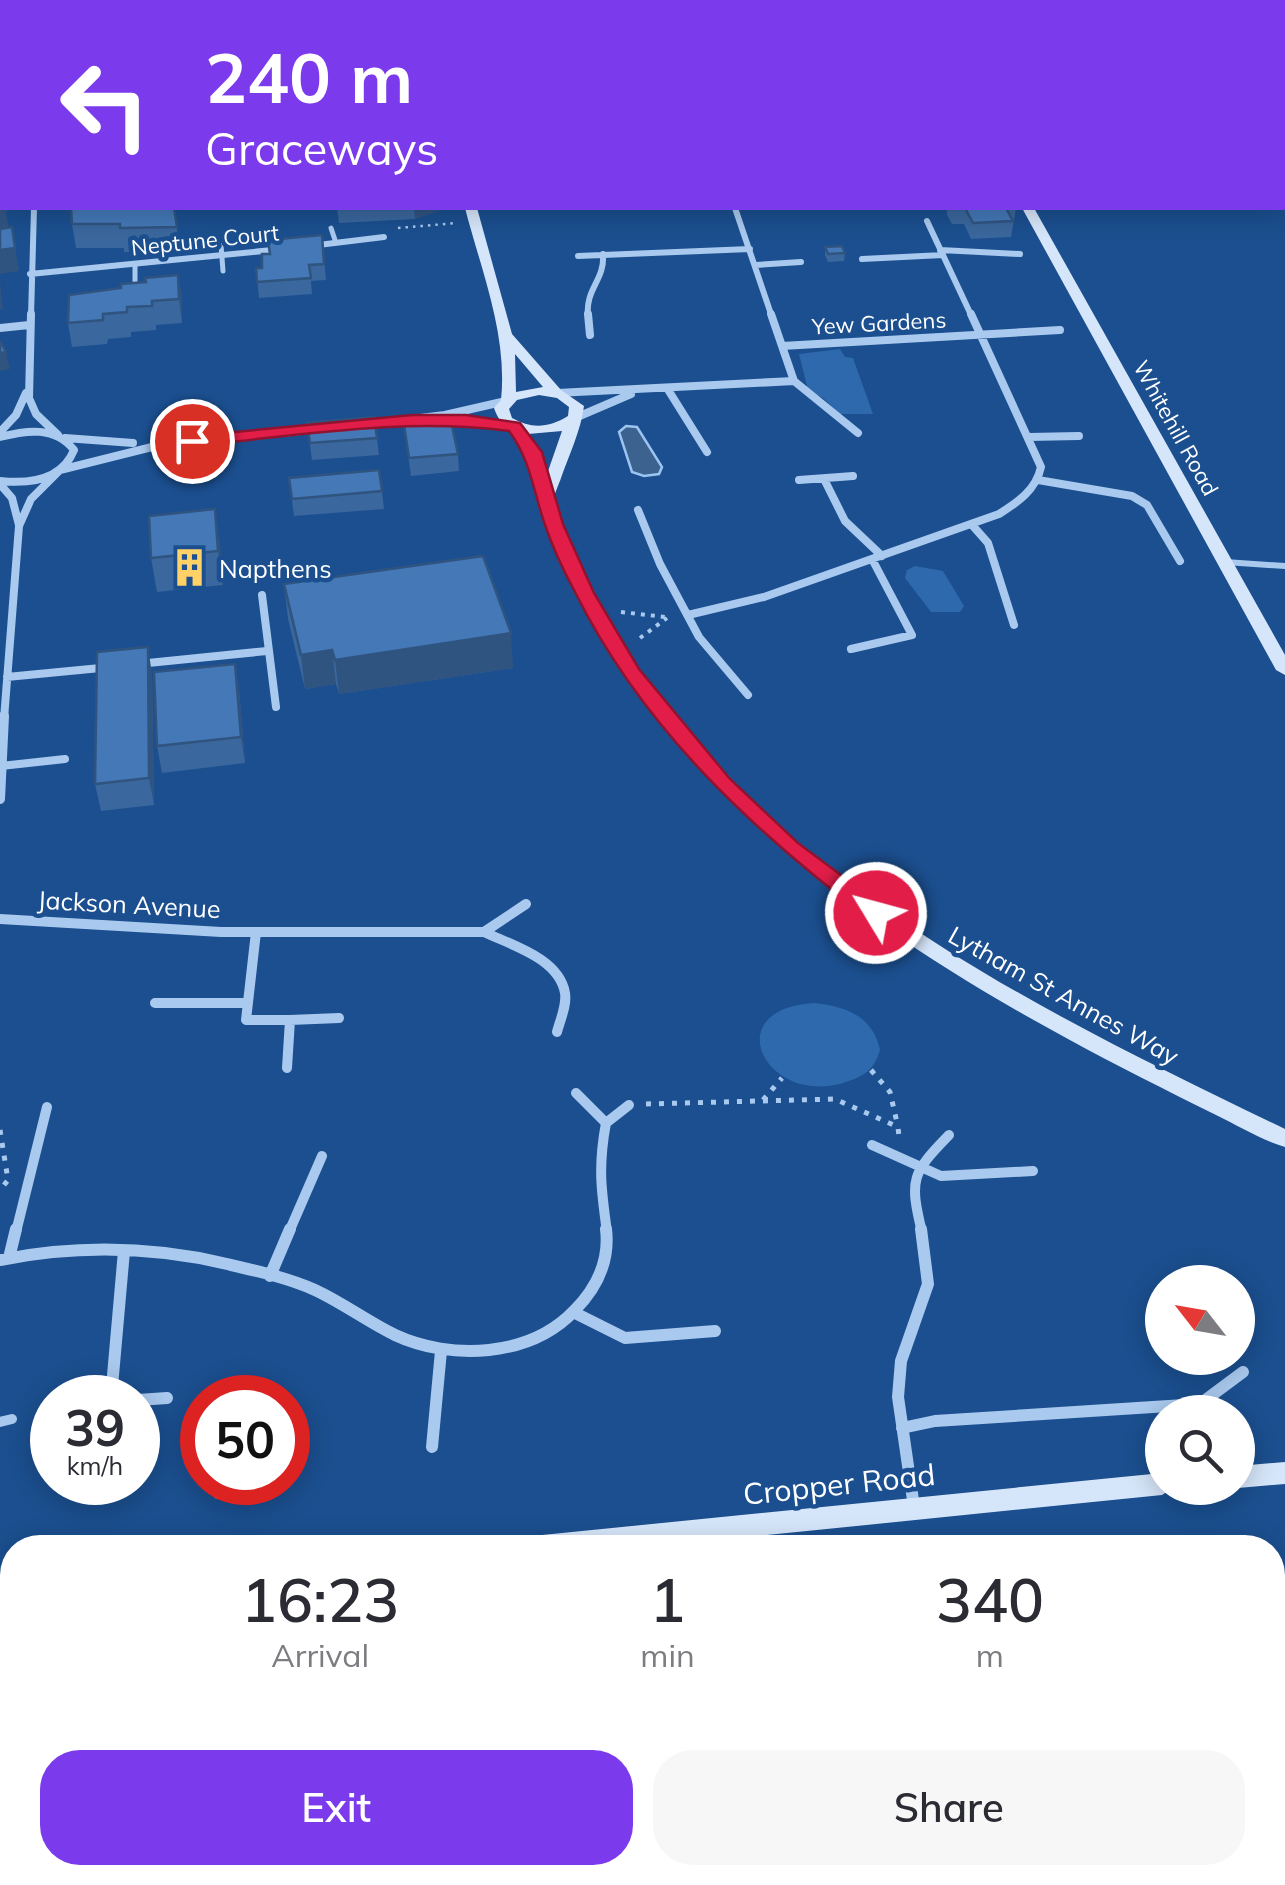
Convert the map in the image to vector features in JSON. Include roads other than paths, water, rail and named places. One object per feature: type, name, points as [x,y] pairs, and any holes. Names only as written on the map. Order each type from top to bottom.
[{"type":"main road","name":"Whitehill Road","points":[[1029,210],[1285,670]]},
{"type":"main road","points":[[473,214],[503,330],[511,379],[507,400],[530,392],[556,393],[575,402],[575,418],[547,498]]},
{"type":"main road","points":[[503,330],[556,393]]},
{"type":"main road","name":"Lytham St Annes Way","points":[[507,400],[501,414],[533,452],[554,524],[584,593],[631,672],[722,784],[791,848],[876,913],[970,976],[1097,1048],[1285,1139]]},
{"type":"main road","points":[[513,426],[546,430],[575,418]]},
{"type":"main road","points":[[1255,1476],[1285,1473]]},
{"type":"main road","name":"Cropper Road","points":[[766,1535],[914,1508],[1145,1486]]},
{"type":"street","points":[[0,799],[7,677],[4,626],[20,526],[32,499],[68,464],[74,450],[36,414],[28,387],[34,210]]},
{"type":"street","points":[[736,210],[794,382],[822,402],[833,418],[858,433]]},
{"type":"street","name":"Yew Gardens","points":[[927,221],[978,334]]},
{"type":"street","name":"Neptune Court","points":[[30,274],[222,257],[384,237]]},
{"type":"street","points":[[578,256],[750,248]]},
{"type":"street","points":[[862,259],[942,252],[1020,254]]},
{"type":"street","points":[[590,335],[586,298],[604,270],[604,254]]},
{"type":"street","points":[[756,265],[802,262]]},
{"type":"street","points":[[0,328],[29,324]]},
{"type":"street","name":"Yew Gardens","points":[[782,346],[1060,330]]},
{"type":"street","points":[[688,615],[764,597],[973,526],[1019,502],[1038,480],[1040,467],[978,334]]},
{"type":"street","points":[[556,393],[794,382]]},
{"type":"street","points":[[0,434],[16,415],[28,387]]},
{"type":"street","points":[[575,418],[617,398],[662,389]]},
{"type":"street","points":[[662,389],[708,452]]},
{"type":"street","points":[[348,426],[412,420],[507,400]]},
{"type":"street","points":[[412,420],[513,426]]},
{"type":"street","points":[[0,483],[35,480],[106,454],[153,444],[328,428]]},
{"type":"street","points":[[0,434],[24,431],[153,444]]},
{"type":"street","points":[[1029,438],[1078,436]]},
{"type":"street","points":[[799,480],[852,476]]},
{"type":"street","points":[[824,478],[841,516],[852,529],[864,534],[912,635],[850,649]]},
{"type":"street","points":[[1038,480],[1132,496],[1148,505],[1180,561]]},
{"type":"street","points":[[0,483],[12,498],[20,526]]},
{"type":"street","points":[[638,510],[660,564],[699,637],[748,695]]},
{"type":"street","points":[[973,526],[988,544],[1014,625]]},
{"type":"street","points":[[262,594],[276,707]]},
{"type":"street","points":[[7,677],[267,651]]},
{"type":"street","points":[[484,932],[526,904]]},
{"type":"street","name":"Jackson Avenue","points":[[0,919],[256,932],[484,932],[536,959],[558,980],[566,993],[557,1032]]},
{"type":"street","name":"Jackson Avenue","points":[[247,1003],[256,932]]},
{"type":"street","points":[[154,1003],[247,1003],[246,1020],[339,1018]]},
{"type":"street","points":[[286,1068],[290,1020]]},
{"type":"street","points":[[576,1093],[606,1124]]},
{"type":"street","points":[[48,1107],[5,1259],[63,1251],[174,1252],[303,1284],[403,1338],[441,1351],[501,1349],[540,1336],[576,1313],[600,1276],[610,1249],[597,1173],[606,1124],[629,1104]]},
{"type":"street","points":[[914,1508],[898,1398],[900,1366],[929,1275],[913,1192],[916,1168],[949,1135]]},
{"type":"street","points":[[872,1145],[916,1168],[958,1177],[1033,1171]]},
{"type":"street","points":[[270,1276],[322,1156]]},
{"type":"street","points":[[113,1375],[124,1252]]},
{"type":"street","points":[[576,1313],[624,1338],[715,1331]]},
{"type":"street","points":[[432,1446],[441,1351]]},
{"type":"street","points":[[902,1428],[935,1421],[1200,1404],[1239,1375]]},
{"type":"street","points":[[160,1398],[167,1398]]},
{"type":"lane","points":[[330,228],[336,242]]},
{"type":"lane","points":[[221,245],[223,270]]},
{"type":"lane","points":[[135,265],[135,280]]},
{"type":"lane","points":[[1225,562],[1285,566]]},
{"type":"lane","points":[[1,766],[66,759]]},
{"type":"lane","points":[[0,1422],[12,1419]]},
{"type":"place","name":"Napthens","points":[[189,568]]}]
